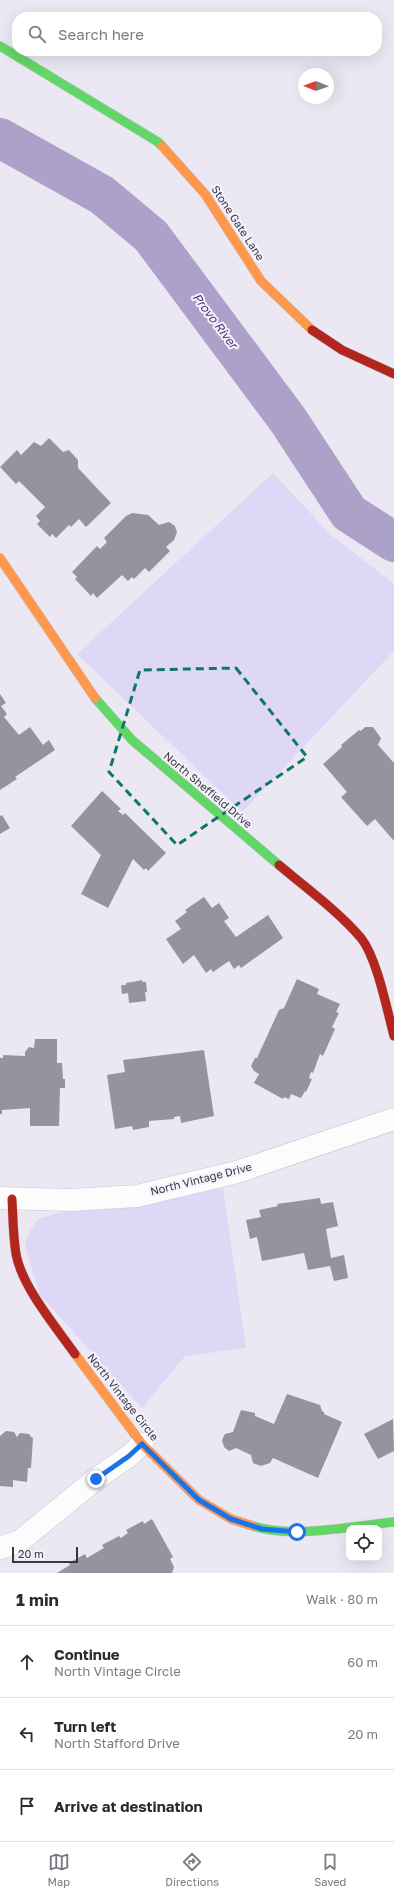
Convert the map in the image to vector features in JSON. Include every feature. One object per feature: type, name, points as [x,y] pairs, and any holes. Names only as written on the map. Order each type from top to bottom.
[{"type":"street","name":"Stone Gate Lane","points":[[0,46],[12,53]]},
{"type":"street","name":"Stone Gate Lane","points":[[16,56],[158,142],[205,194],[261,282],[309,328],[342,350],[394,374]]},
{"type":"street","name":"North Sheffield Drive","points":[[0,558],[92,695],[132,740],[335,913],[362,939],[377,971],[394,1036]]},
{"type":"street","name":"North Vintage Drive","points":[[6,1199],[71,1200],[137,1196],[237,1172],[394,1119]]},
{"type":"street","name":"North Vintage Circle","points":[[6,1199],[16,1255],[27,1282],[38,1303],[142,1444],[199,1500],[231,1519],[262,1529],[297,1532],[394,1522]]},
{"type":"street","points":[[0,1548],[20,1541],[96,1479],[129,1456],[142,1444]]},
{"type":"highlighted area","points":[[236,668],[307,757],[177,845],[109,772],[140,670]]},
{"type":"shaded area","points":[[273,473],[330,534],[394,584],[394,651],[242,812],[77,654]]},
{"type":"shaded area","points":[[223,1188],[246,1348],[185,1356],[142,1408],[40,1295],[25,1246],[29,1233],[38,1219],[62,1212],[135,1205]]},
{"type":"building","points":[[49,438],[63,452],[69,450],[78,460],[78,468],[111,503],[86,527],[79,519],[71,527],[69,525],[56,538],[52,534],[50,537],[37,524],[40,521],[36,516],[45,507],[19,481],[16,484],[0,467],[17,450],[21,455],[34,442],[41,446]]},
{"type":"building","points":[[132,513],[148,515],[159,525],[169,522],[175,526],[177,532],[174,540],[166,547],[170,551],[149,572],[145,568],[134,579],[132,577],[128,581],[122,575],[97,598],[93,593],[91,596],[75,579],[77,577],[72,572],[97,546],[100,549],[107,542],[104,538],[126,516]]},
{"type":"building","points":[[0,694],[6,703],[1,706],[7,714],[4,717],[19,735],[30,727],[43,745],[49,740],[55,750],[15,777],[17,779],[0,790]]},
{"type":"building","points":[[365,727],[373,727],[381,738],[378,745],[394,763],[394,841],[375,819],[367,826],[341,797],[347,792],[323,764],[342,747],[341,745]]},
{"type":"building","points":[[102,791],[121,809],[118,811],[123,815],[125,813],[166,853],[148,871],[146,868],[144,870],[133,859],[108,908],[81,894],[101,855],[71,826]]},
{"type":"building","points":[[2,815],[10,828],[0,834],[0,816]]},
{"type":"building","points":[[204,897],[212,908],[219,903],[229,918],[224,921],[236,937],[268,915],[283,938],[241,968],[239,965],[234,969],[229,961],[213,972],[211,969],[206,973],[194,955],[183,964],[166,939],[181,929],[175,921],[187,912],[185,910]]},
{"type":"building","points":[[297,979],[319,989],[317,994],[340,1004],[336,1012],[339,1013],[332,1027],[335,1029],[323,1056],[320,1054],[313,1073],[311,1072],[309,1078],[312,1079],[306,1092],[305,1091],[301,1098],[291,1094],[289,1099],[284,1097],[283,1099],[254,1083],[259,1074],[254,1071],[251,1066],[255,1058],[257,1058],[279,1010],[284,1008]]},
{"type":"building","points":[[143,980],[142,982],[146,982],[146,1001],[129,1003],[128,993],[122,994],[121,985]]},
{"type":"building","points":[[35,1039],[57,1039],[57,1063],[62,1063],[63,1079],[65,1079],[65,1088],[60,1088],[59,1126],[30,1126],[30,1108],[2,1110],[2,1114],[0,1114],[0,1058],[3,1058],[3,1055],[25,1056],[25,1052],[29,1047],[34,1048]]},
{"type":"building","points":[[204,1050],[214,1116],[181,1123],[180,1116],[174,1117],[174,1119],[149,1121],[149,1127],[133,1130],[132,1126],[115,1129],[107,1075],[125,1072],[123,1060]]},
{"type":"building","points":[[320,1198],[321,1204],[333,1202],[338,1226],[326,1229],[331,1258],[344,1255],[348,1278],[334,1281],[330,1266],[308,1270],[304,1253],[262,1261],[257,1237],[250,1239],[246,1220],[261,1217],[259,1210],[278,1206],[277,1204]]},
{"type":"building","points":[[287,1394],[320,1405],[324,1414],[342,1422],[318,1478],[273,1458],[270,1463],[261,1466],[253,1463],[251,1455],[236,1448],[229,1451],[224,1447],[222,1440],[225,1434],[233,1432],[241,1410],[255,1413],[255,1416],[274,1424]]},
{"type":"building","points":[[393,1419],[394,1451],[378,1459],[364,1434]]},
{"type":"building","points":[[6,1431],[14,1432],[17,1437],[20,1433],[29,1434],[33,1438],[31,1468],[28,1468],[27,1482],[13,1480],[13,1487],[0,1486],[0,1436]]},
{"type":"building","points":[[152,1519],[173,1557],[170,1559],[174,1567],[172,1573],[57,1573],[70,1565],[69,1563],[85,1554],[87,1558],[104,1548],[102,1545],[119,1536],[121,1538],[128,1533],[126,1530],[143,1521],[144,1524]]},
{"type":"waterway","name":"Provo River","points":[[0,138],[102,195],[151,236],[288,420],[349,513],[394,542]]},
{"type":"traffic: fast","points":[[0,46],[12,53]]},
{"type":"traffic: fast","points":[[16,56],[158,142],[162,146]]},
{"type":"traffic: fast","points":[[95,698],[132,740],[279,865]]},
{"type":"traffic: fast","points":[[253,1526],[269,1530],[304,1532],[394,1522]]},
{"type":"traffic: slow","points":[[162,146],[205,194],[261,281],[312,330]]},
{"type":"traffic: slow","points":[[0,558],[95,698]]},
{"type":"traffic: slow","points":[[75,1354],[142,1444],[199,1500],[231,1519],[253,1526]]},
{"type":"traffic: jam","points":[[312,330],[342,350],[394,374]]},
{"type":"traffic: jam","points":[[279,865],[332,909],[361,938],[367,947],[377,971],[394,1036]]},
{"type":"traffic: jam","points":[[12,1199],[15,1247],[19,1267],[32,1293],[75,1354]]},
{"type":"route","points":[[96,1479],[129,1456],[142,1444],[199,1500],[231,1519],[262,1529],[297,1532]]}]
